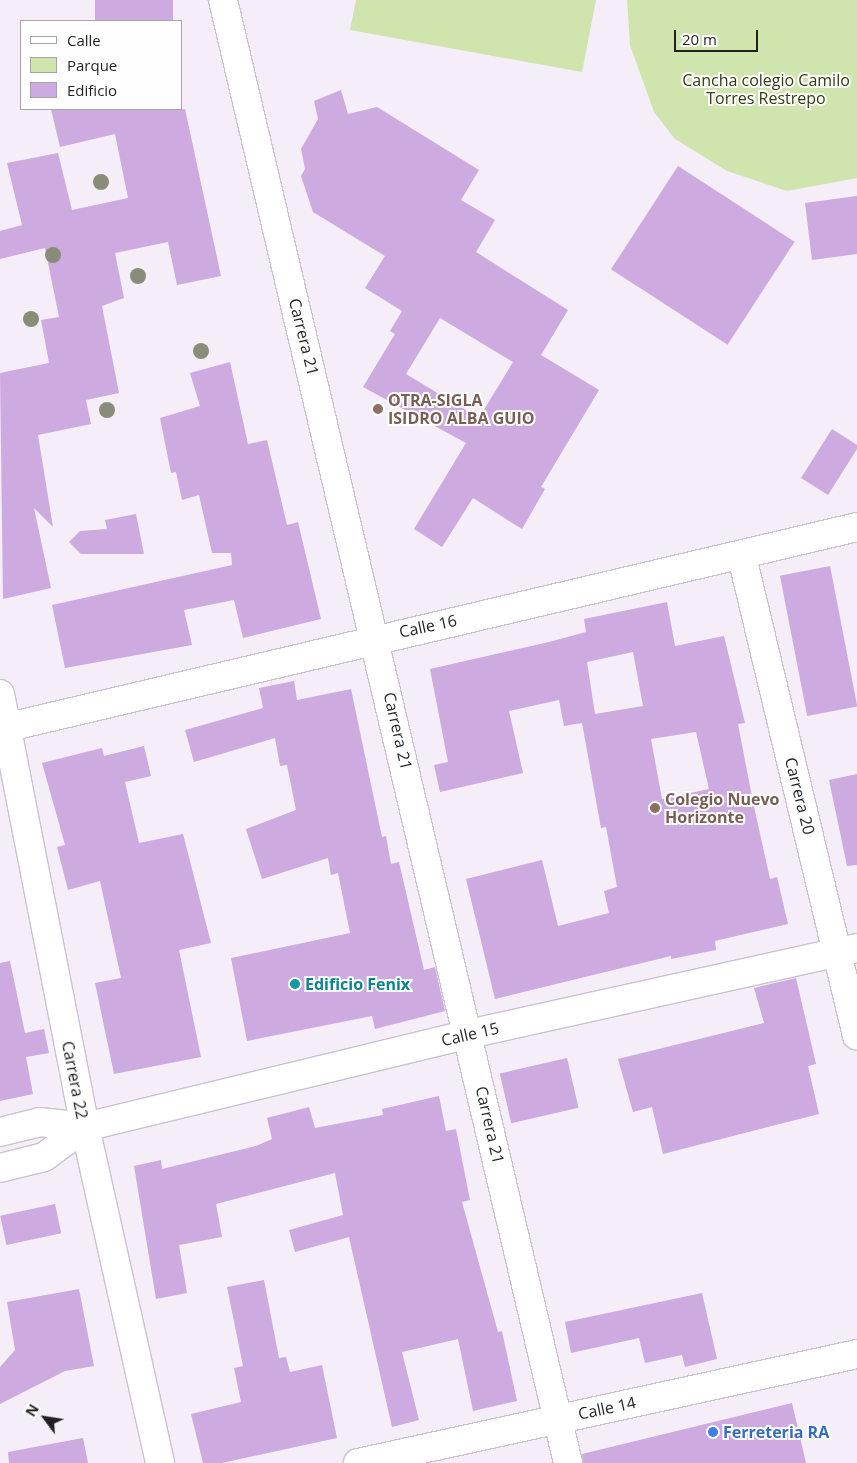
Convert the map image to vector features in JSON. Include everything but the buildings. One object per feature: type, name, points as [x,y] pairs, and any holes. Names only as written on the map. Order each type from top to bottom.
[{"type":"street","name":"Carrera 21","points":[[223,0],[377,637],[568,1463]]},
{"type":"street","name":"Calle 16","points":[[4,729],[377,637],[742,557],[857,526]]},
{"type":"street","name":"Carrera 20","points":[[742,557],[847,951],[857,1035]]},
{"type":"street","name":"Carrera 22","points":[[0,694],[4,729],[84,1127],[160,1463]]},
{"type":"street","name":"Calle 15","points":[[0,1132],[40,1122],[84,1127],[469,1034],[847,951]]},
{"type":"street","name":"Calle 15","points":[[0,1168],[44,1157],[84,1127]]},
{"type":"street","name":"Calle 14","points":[[358,1463],[857,1354]]},
{"type":"green space","points":[[356,0],[596,0],[582,72],[350,30]]},
{"type":"green space","name":"Cancha colegio Camilo Torres Restrepo","points":[[627,0],[857,0],[857,178],[787,191],[727,171],[675,139],[654,112],[630,45]]},
{"type":"place","name":"OTRA-SIGLA ISIDRO ALBA GUIO","points":[[378,409]]},
{"type":"place","name":"Colegio Nuevo Horizonte","points":[[655,808]]},
{"type":"place","name":"Edificio Fenix","points":[[295,984]]},
{"type":"place","name":"Ferreteria RA","points":[[713,1432]]}]
